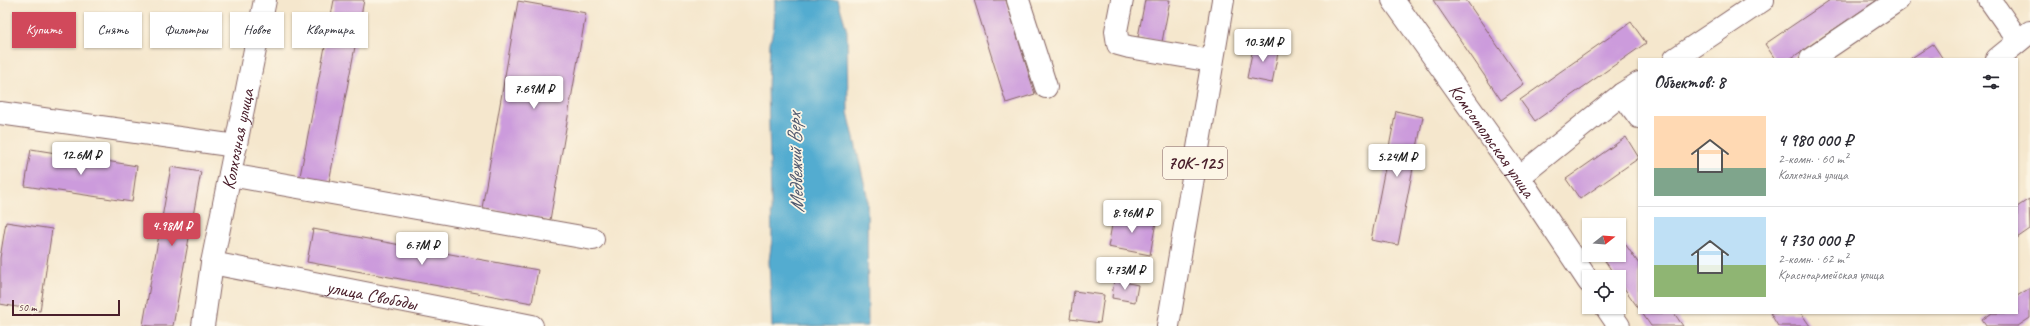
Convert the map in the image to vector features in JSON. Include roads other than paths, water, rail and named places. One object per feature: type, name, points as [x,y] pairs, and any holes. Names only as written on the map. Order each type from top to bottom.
[{"type":"street","name":"Колхозная улица","points":[[203,326],[212,263],[265,0]]},
{"type":"street","points":[[1018,0],[1046,86]]},
{"type":"street","points":[[1122,0],[1116,31],[1118,44],[1212,61]]},
{"type":"street","name":"70К-125","points":[[1168,326],[1223,0]]},
{"type":"street","name":"Комсомольская улица","points":[[1393,0],[1519,177],[1582,272]]},
{"type":"street","points":[[1676,58],[1763,0]]},
{"type":"street","points":[[1812,58],[1898,0]]},
{"type":"street","points":[[1990,0],[2024,36],[1998,58]]},
{"type":"street","points":[[1519,177],[1631,88],[1638,113]]},
{"type":"street","points":[[0,113],[236,146]]},
{"type":"street","points":[[230,175],[593,239]]},
{"type":"street","name":"улица Свободы","points":[[212,263],[532,326]]},
{"type":"street","points":[[1611,314],[1619,326]]},
{"type":"water","name":"Медвежий Верх","points":[[775,0],[838,0],[847,31],[848,112],[867,195],[868,326],[772,326],[769,261],[772,239],[768,88],[770,43],[774,26]]}]
